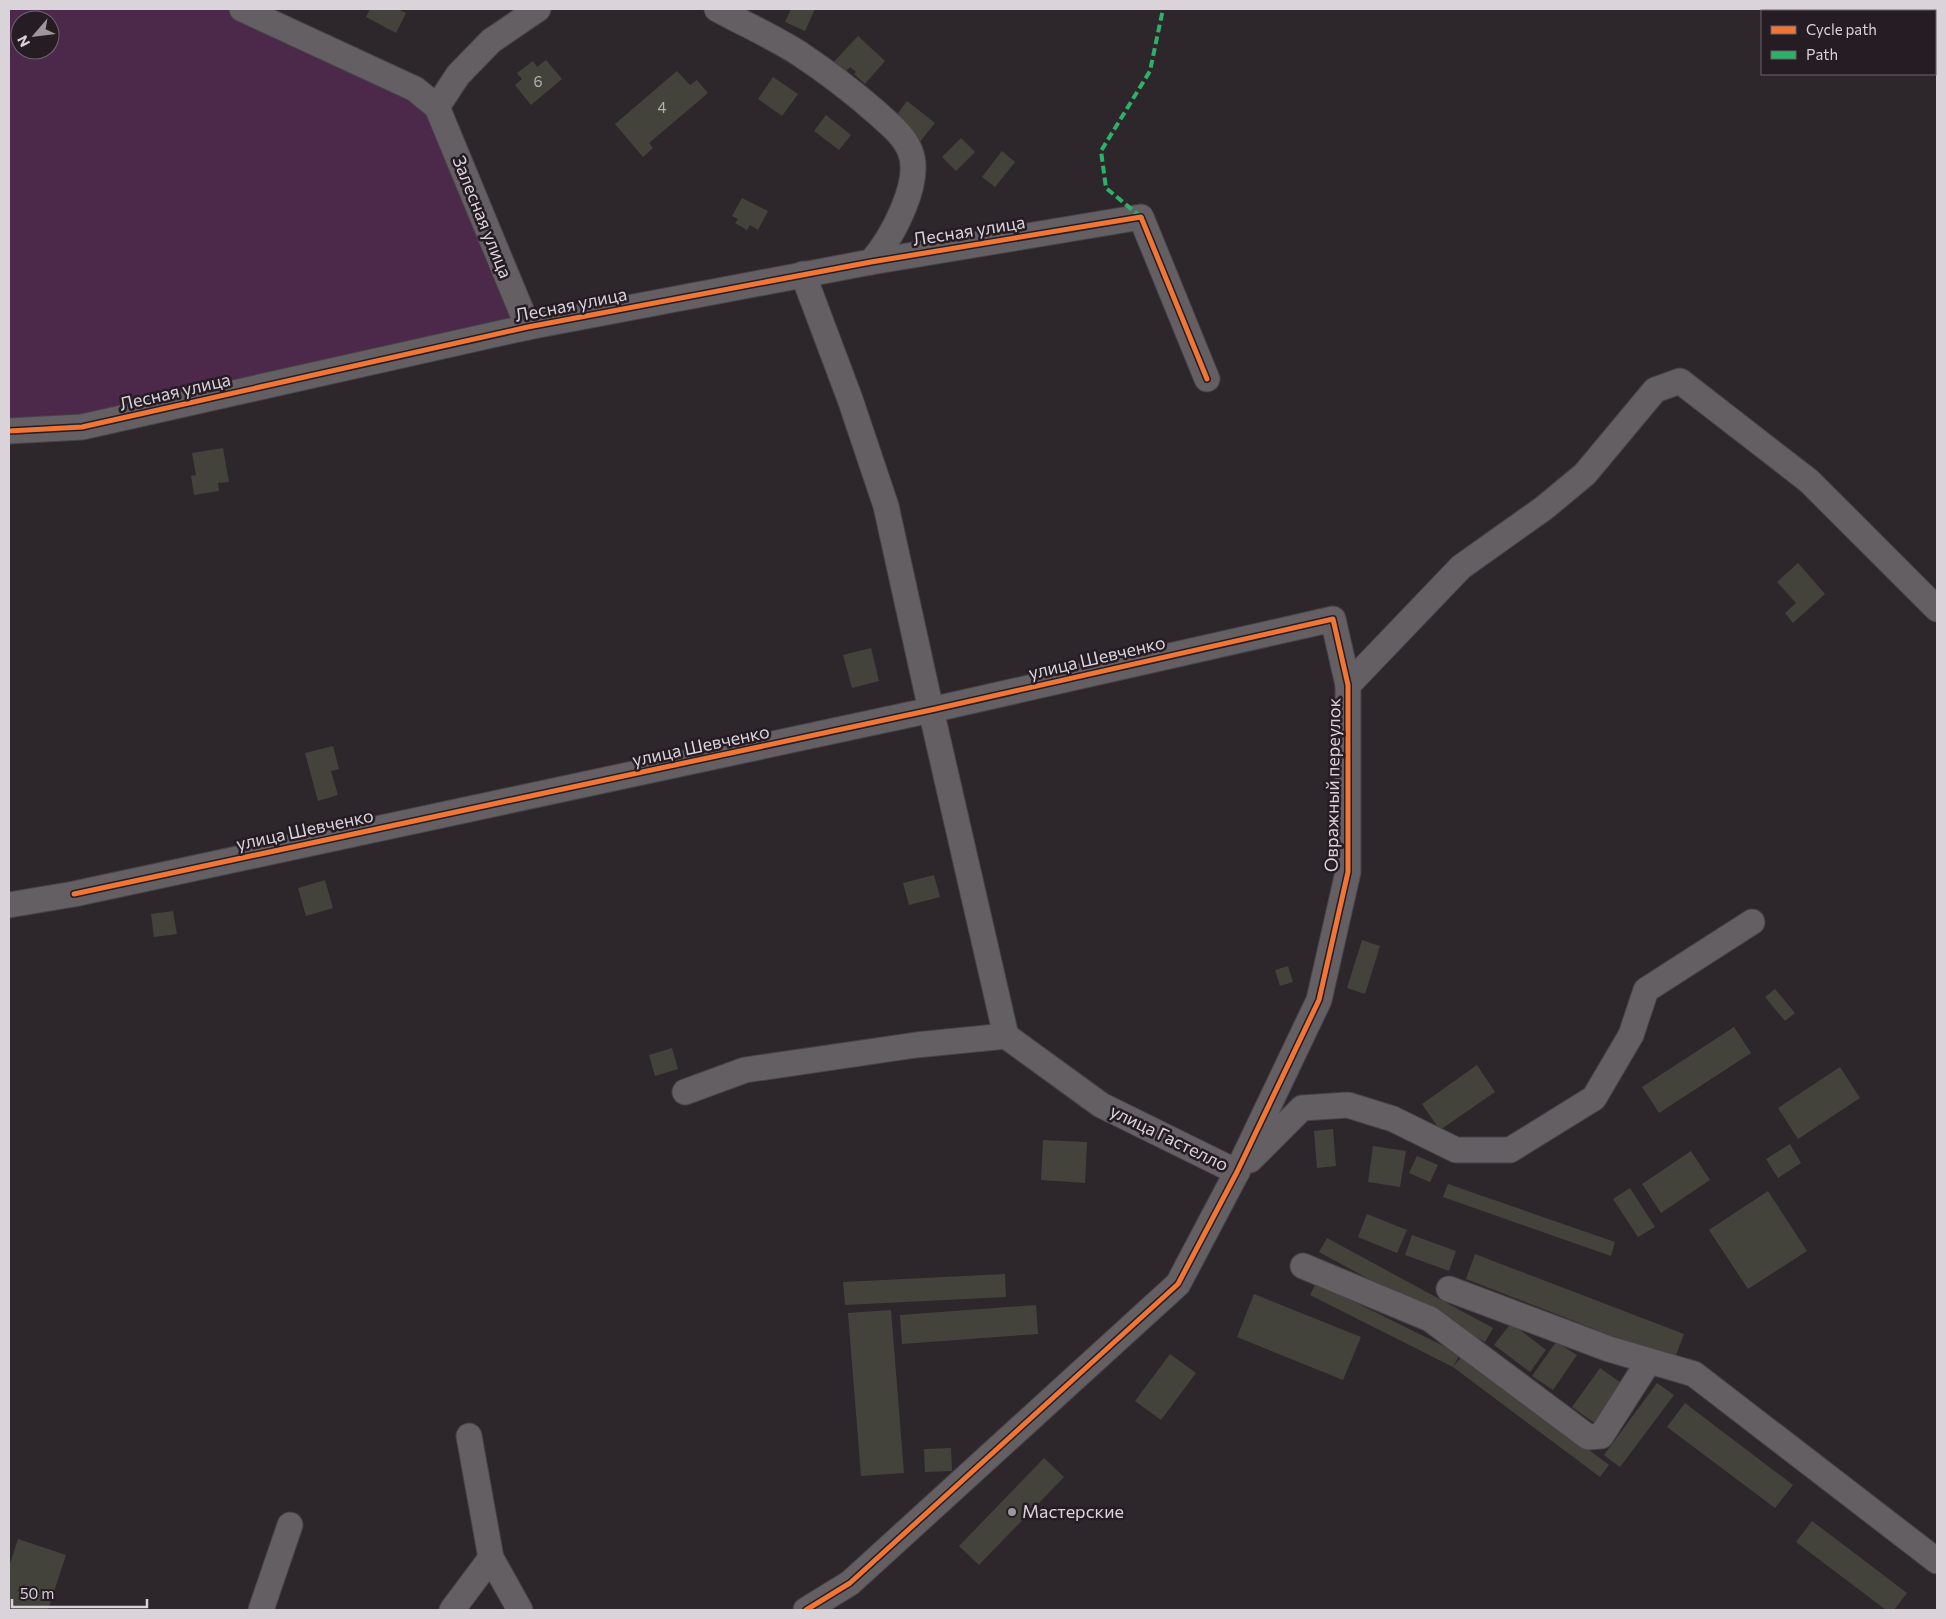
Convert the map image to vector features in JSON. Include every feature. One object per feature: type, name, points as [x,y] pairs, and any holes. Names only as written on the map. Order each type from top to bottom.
[{"type":"street","name":"Залесная улица","points":[[242,9],[415,89],[437,107],[528,327]]},
{"type":"street","points":[[437,107],[458,75],[491,41],[538,9]]},
{"type":"street","points":[[717,9],[799,53],[853,92],[894,128],[910,151],[913,168],[906,201],[882,249],[871,262]]},
{"type":"street","name":"Лесная улица","points":[[9,431],[82,427],[528,327],[803,274],[1141,217],[1207,379]]},
{"type":"street","points":[[685,1092],[745,1070],[916,1045],[1006,1036],[886,506],[850,399],[803,274]]},
{"type":"street","points":[[1348,685],[1461,567],[1544,508],[1585,474],[1656,390],[1680,382],[1809,481],[1937,609]]},
{"type":"street","name":"улица Шевченко","points":[[9,904],[74,894],[931,710],[1333,618]]},
{"type":"street","name":"Овражный переулок","points":[[806,1610],[850,1583],[1178,1284],[1237,1172],[1319,1000],[1348,872],[1348,685],[1333,618]]},
{"type":"street","name":"улица Гастелло","points":[[1006,1036],[1101,1105],[1237,1172],[1302,1108],[1348,1104],[1393,1118],[1456,1150],[1510,1150],[1594,1098],[1631,1035],[1646,990],[1752,922]]},
{"type":"street","points":[[1303,1266],[1430,1319],[1588,1437],[1601,1436],[1649,1361]]},
{"type":"street","points":[[1449,1289],[1609,1349],[1694,1374],[1937,1561]]},
{"type":"street","points":[[469,1436],[491,1558],[520,1610]]},
{"type":"street","points":[[261,1610],[290,1525]]},
{"type":"street","points":[[452,1610],[491,1558]]},
{"type":"shaded area","points":[[9,9],[242,9],[415,89],[528,327],[9,431]]},
{"type":"building","points":[[370,9],[398,9],[406,13],[396,33],[366,17]]},
{"type":"building","points":[[791,9],[815,9],[805,31],[785,22]]},
{"type":"building","points":[[858,36],[885,61],[865,84],[854,74],[856,72],[850,67],[842,75],[831,65]]},
{"type":"building","points":[[546,60],[562,79],[531,105],[515,85],[522,79],[517,73],[533,61],[537,67]]},
{"type":"building","points":[[677,71],[690,85],[697,80],[708,93],[649,143],[653,148],[643,157],[615,124]]},
{"type":"building","points":[[773,77],[798,94],[782,116],[758,99]]},
{"type":"building","points":[[907,101],[935,123],[919,143],[906,133],[911,128],[896,116]]},
{"type":"building","points":[[826,115],[851,135],[839,150],[814,131]]},
{"type":"building","points":[[961,138],[975,152],[956,171],[942,157]]},
{"type":"building","points":[[1002,151],[1015,162],[995,187],[982,177]]},
{"type":"building","points":[[742,198],[768,211],[758,230],[750,225],[747,230],[735,223],[738,219],[732,216]]},
{"type":"building","points":[[223,448],[229,482],[218,483],[219,491],[194,495],[191,476],[196,475],[192,453]]},
{"type":"building","points":[[1798,563],[1825,594],[1793,623],[1785,613],[1796,603],[1777,582]]},
{"type":"building","points":[[871,648],[879,681],[852,688],[843,655]]},
{"type":"building","points":[[333,746],[339,769],[331,771],[338,795],[318,801],[305,753]]},
{"type":"building","points":[[934,875],[940,897],[909,905],[903,883]]},
{"type":"building","points":[[325,880],[333,908],[306,916],[298,888]]},
{"type":"building","points":[[173,911],[177,934],[154,937],[151,914]]},
{"type":"building","points":[[1362,940],[1380,946],[1365,994],[1347,988]]},
{"type":"building","points":[[1288,966],[1293,982],[1280,986],[1275,970]]},
{"type":"building","points":[[1775,989],[1795,1013],[1785,1021],[1765,997]]},
{"type":"building","points":[[1734,1027],[1751,1053],[1659,1113],[1642,1087]]},
{"type":"building","points":[[672,1048],[678,1069],[655,1076],[649,1055]]},
{"type":"building","points":[[1477,1065],[1495,1092],[1440,1130],[1422,1104]]},
{"type":"building","points":[[1840,1067],[1860,1098],[1798,1139],[1778,1108]]},
{"type":"building","points":[[1333,1129],[1336,1166],[1317,1168],[1314,1131]]},
{"type":"building","points":[[1043,1140],[1087,1142],[1085,1183],[1041,1180]]},
{"type":"building","points":[[1790,1144],[1801,1163],[1778,1178],[1766,1159]]},
{"type":"building","points":[[1373,1146],[1406,1151],[1400,1187],[1368,1182]]},
{"type":"building","points":[[1691,1151],[1710,1180],[1661,1213],[1642,1184]]},
{"type":"building","points":[[1417,1156],[1438,1165],[1430,1182],[1409,1173]]},
{"type":"building","points":[[1448,1184],[1615,1242],[1611,1256],[1443,1197]]},
{"type":"building","points":[[1630,1188],[1655,1227],[1638,1237],[1613,1199]]},
{"type":"building","points":[[1768,1191],[1807,1251],[1748,1289],[1709,1230]]},
{"type":"building","points":[[1367,1214],[1407,1230],[1397,1253],[1358,1237]]},
{"type":"building","points":[[1412,1235],[1456,1251],[1449,1271],[1405,1255]]},
{"type":"building","points":[[1327,1238],[1493,1328],[1485,1342],[1319,1252]]},
{"type":"building","points":[[1475,1254],[1684,1334],[1674,1360],[1466,1279]]},
{"type":"building","points":[[1005,1274],[1006,1297],[845,1305],[843,1282]]},
{"type":"building","points":[[1316,1283],[1460,1354],[1453,1367],[1310,1295]]},
{"type":"building","points":[[1254,1294],[1361,1337],[1343,1380],[1237,1337]]},
{"type":"building","points":[[1036,1305],[1038,1334],[902,1344],[900,1315]]},
{"type":"building","points":[[891,1310],[904,1473],[861,1476],[848,1313]]},
{"type":"building","points":[[1511,1323],[1546,1350],[1530,1372],[1494,1345]]},
{"type":"building","points":[[1556,1342],[1577,1355],[1553,1390],[1532,1376]]},
{"type":"building","points":[[1170,1354],[1196,1373],[1161,1420],[1135,1401]]},
{"type":"building","points":[[1463,1355],[1609,1465],[1600,1477],[1453,1367]]},
{"type":"building","points":[[1600,1368],[1624,1385],[1596,1424],[1572,1407]]},
{"type":"building","points":[[1657,1383],[1674,1395],[1620,1467],[1604,1455]]},
{"type":"building","points":[[1685,1403],[1793,1485],[1775,1508],[1667,1427]]},
{"type":"building","points":[[951,1448],[952,1471],[925,1472],[924,1449]]},
{"type":"building","name":"Мастерские","points":[[1044,1458],[1064,1477],[979,1565],[959,1546]]},
{"type":"building","points":[[1812,1521],[1907,1593],[1894,1610],[1886,1610],[1796,1542]]},
{"type":"building","points":[[18,1539],[66,1555],[48,1610],[9,1610],[9,1567]]},
{"type":"marked path","points":[[1141,217],[1106,188],[1101,151],[1150,71],[1163,9]]},
{"type":"cycle path","points":[[9,431],[82,427],[528,327],[871,262],[1141,217],[1207,379]]},
{"type":"cycle path","points":[[74,894],[931,710],[1333,619],[1348,685],[1348,872],[1319,1000],[1237,1172],[1178,1284],[850,1583],[806,1610]]},
{"type":"place","name":"Мастерские","points":[[1012,1512]]}]
